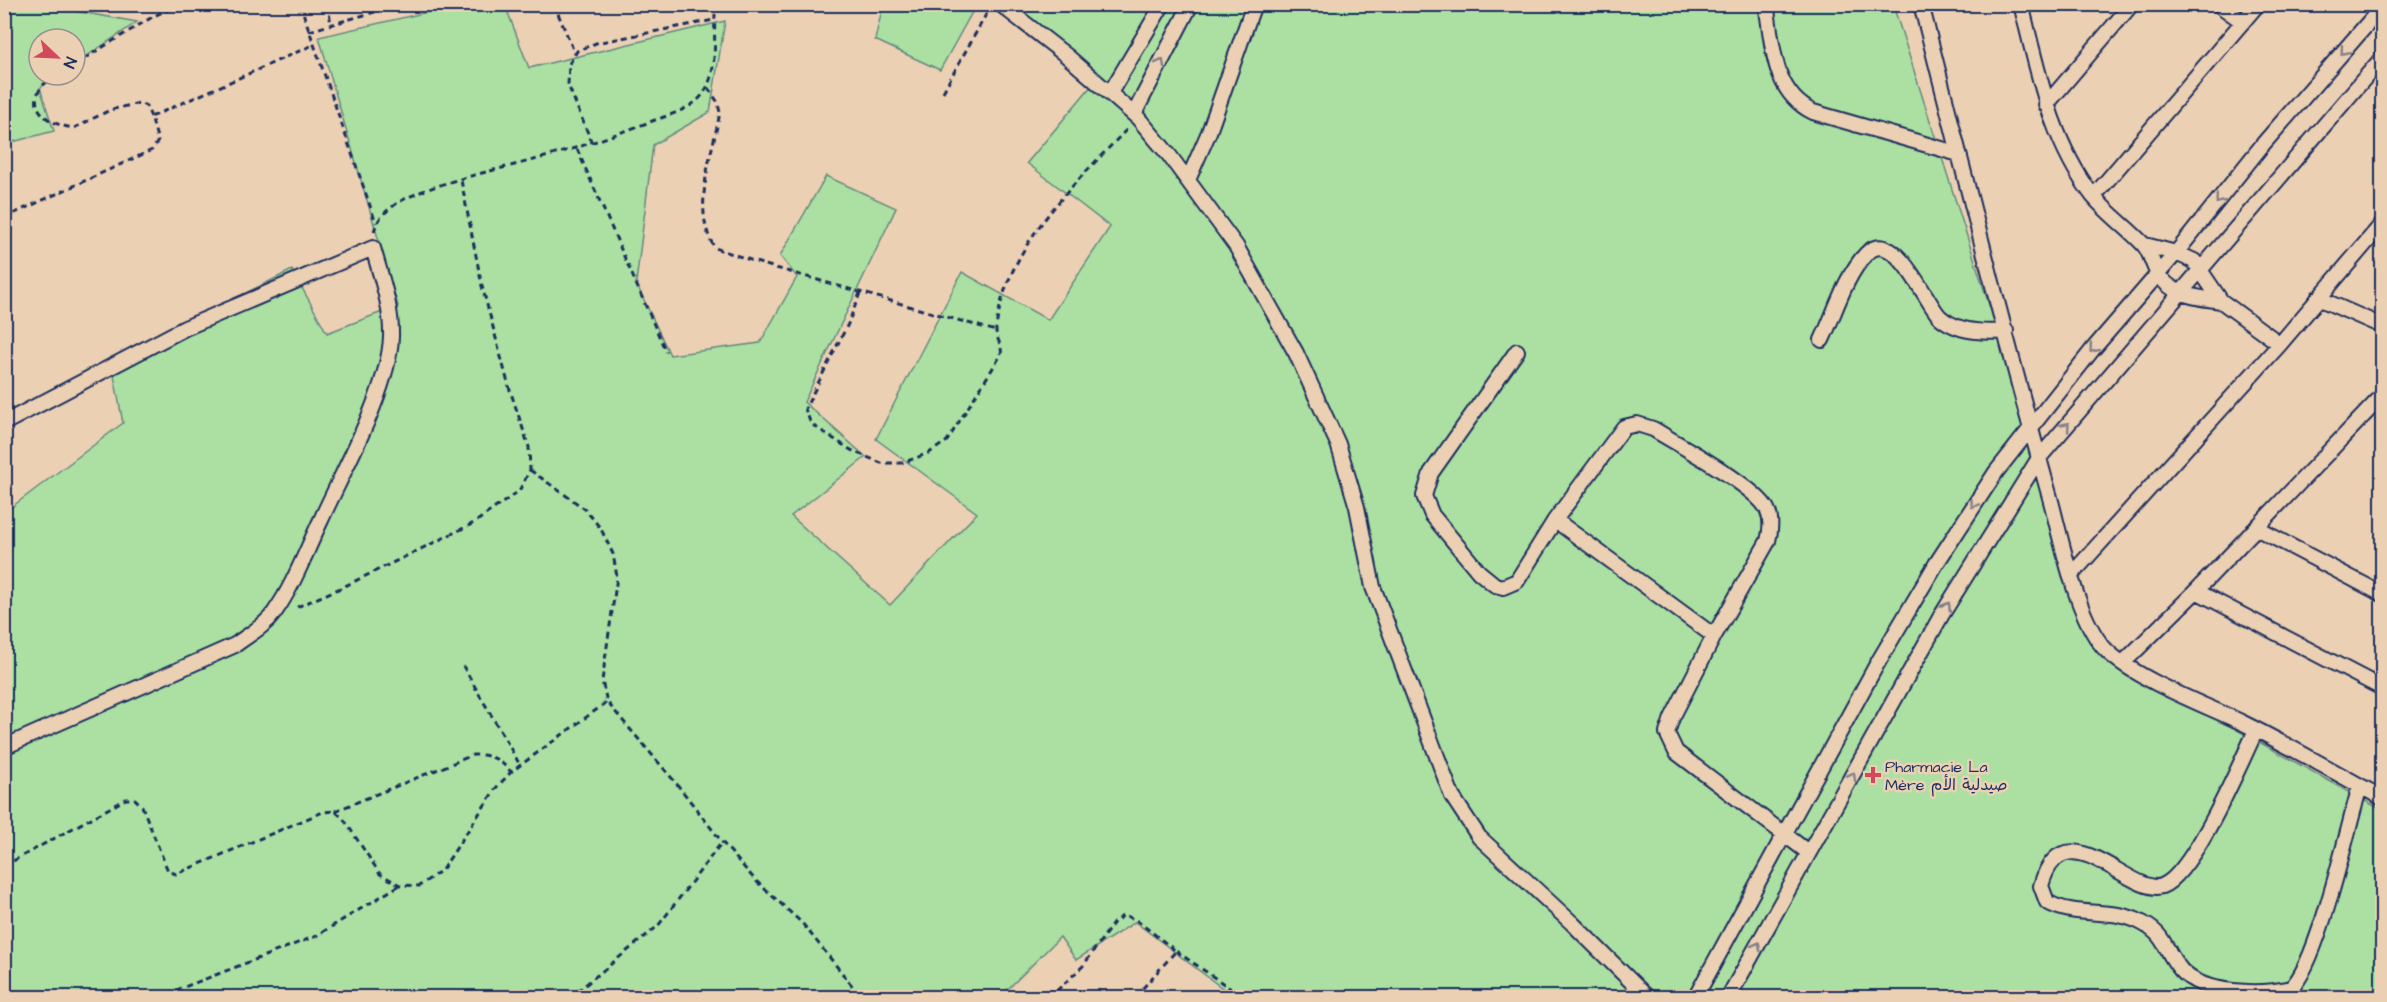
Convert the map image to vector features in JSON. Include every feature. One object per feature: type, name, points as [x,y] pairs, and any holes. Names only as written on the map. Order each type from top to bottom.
[{"type":"street","points":[[1000,4],[1017,9],[1136,116],[1188,180],[1236,246],[1324,411],[1338,444],[1357,507],[1373,587],[1452,796],[1479,837],[1648,998]]},
{"type":"street","points":[[1110,93],[1163,4]]},
{"type":"street","points":[[1136,116],[1191,4]]},
{"type":"street","points":[[1188,180],[1209,132],[1254,4]]},
{"type":"street","points":[[1766,4],[1781,81],[1789,95],[1801,106],[1813,112],[1959,154]]},
{"type":"street","points":[[1922,4],[2039,458],[2081,605],[2096,636],[2107,650],[2123,663],[2256,730],[2382,798]]},
{"type":"street","points":[[2021,4],[2046,105],[2057,134],[2094,196],[2145,245],[2158,273],[2178,294],[2221,301]]},
{"type":"street","points":[[2046,105],[2132,4]]},
{"type":"street","points":[[2218,4],[2243,22]]},
{"type":"street","points":[[2094,196],[2258,4]]},
{"type":"street","points":[[1695,998],[1786,835],[1877,664],[1936,564],[1996,472],[2264,143],[2382,7]]},
{"type":"street","points":[[1728,998],[1941,616],[2039,458],[2382,58]]},
{"type":"street","points":[[2072,574],[2280,344],[2382,224]]},
{"type":"street","points":[[2145,245],[2176,253],[2194,261],[2201,268],[2221,301],[2280,344]]},
{"type":"street","points":[[4,423],[185,328],[373,248],[391,320],[391,339],[385,372],[361,434],[296,574],[273,614],[265,623],[235,645],[4,747]]},
{"type":"street","points":[[1822,340],[1852,276],[1872,249],[1890,251],[1906,264],[1929,305],[1940,318],[1952,325],[1982,332],[2006,331]]},
{"type":"street","points":[[2318,298],[2382,326]]},
{"type":"street","points":[[1517,351],[1431,473],[1424,496],[1432,515],[1479,572],[1495,585],[1503,587],[1517,581],[1555,520],[1615,437],[1630,424],[1653,429],[1752,492],[1768,510],[1770,533],[1672,718],[1668,728],[1668,739],[1676,752],[1809,853]]},
{"type":"street","points":[[2123,663],[2196,591],[2382,396]]},
{"type":"street","points":[[1555,520],[1714,636]]},
{"type":"street","points":[[2256,528],[2382,594]]},
{"type":"street","points":[[2196,591],[2382,688]]},
{"type":"street","points":[[2256,730],[2218,809],[2182,870],[2172,881],[2156,887],[2150,886],[2091,856],[2066,854],[2053,859],[2043,879],[2041,891],[2047,902],[2060,909],[2116,915],[2146,925],[2161,936],[2180,969],[2188,978],[2200,983],[2235,991],[2256,992],[2291,988],[2302,974],[2316,942],[2360,786]]},
{"type":"path","points":[[167,4],[169,10]]},
{"type":"path","points":[[87,57],[181,4]]},
{"type":"path","points":[[300,4],[376,223],[373,248]]},
{"type":"path","points":[[328,4],[331,25]]},
{"type":"path","points":[[309,31],[402,4]]},
{"type":"path","points":[[555,4],[575,54]]},
{"type":"path","points":[[376,223],[385,212],[401,201],[461,180],[577,149],[678,112],[697,101],[707,87],[712,74],[716,4]]},
{"type":"path","points":[[943,92],[992,4]]},
{"type":"path","points":[[592,143],[568,86],[569,64],[575,54],[585,46],[596,43],[714,20]]},
{"type":"path","points":[[151,117],[313,45]]},
{"type":"path","points":[[4,218],[152,150],[158,141],[146,106],[139,103],[110,110],[74,128],[53,121],[39,108],[35,98],[37,91],[42,87]]},
{"type":"path","points":[[707,87],[717,101],[720,112],[707,180],[704,210],[707,231],[715,248],[860,293],[996,331]]},
{"type":"path","points":[[860,293],[848,324],[805,409],[805,414],[811,424],[832,439],[880,463],[902,463],[935,450],[947,441],[997,364],[1002,351],[996,331],[1011,277],[1029,242],[1052,210],[1136,116]]},
{"type":"path","points":[[577,149],[666,352]]},
{"type":"path","points":[[273,614],[345,586],[474,523],[519,491],[530,470],[529,447],[509,387],[482,286],[461,180]]},
{"type":"path","points":[[530,470],[585,509],[601,529],[613,554],[617,577],[602,681],[607,702],[676,783],[722,842],[756,880],[802,922],[862,998]]},
{"type":"path","points":[[463,666],[520,765]]},
{"type":"path","points":[[335,811],[343,818],[380,874],[400,885],[419,886],[442,870],[496,788],[511,772],[607,702]]},
{"type":"path","points":[[4,866],[126,799],[135,799],[142,806],[168,871],[176,874],[323,812],[335,811],[473,755],[486,754],[500,760],[511,772]]},
{"type":"path","points":[[569,998],[658,926],[722,842]]},
{"type":"path","points":[[156,997],[316,936],[400,885]]},
{"type":"path","points":[[1049,998],[1083,966],[1114,922],[1128,915],[1231,989],[1235,998]]},
{"type":"path","points":[[1134,998],[1176,951]]},
{"type":"green space","points":[[5,4],[66,5],[69,10],[137,22],[87,56],[87,27],[27,27],[27,87],[41,87],[54,131],[5,144]]},
{"type":"green space","points":[[883,4],[976,5],[940,70],[875,40]]},
{"type":"green space","points":[[458,5],[505,5],[529,68],[725,21],[710,112],[653,145],[636,283],[670,355],[760,343],[797,277],[780,256],[826,176],[896,208],[804,402],[866,457],[791,516],[890,605],[977,513],[876,439],[962,272],[1048,320],[1110,227],[1027,163],[1097,79],[1010,5],[1893,5],[2101,655],[2382,810],[2382,997],[1234,997],[1135,922],[1076,960],[1060,937],[1000,997],[5,998],[5,512],[123,423],[111,360],[292,270],[327,333],[398,306],[319,37]]},
{"type":"place","name":"Pharmacie La Mère صيدلية الأم","points":[[1873,775]]}]
